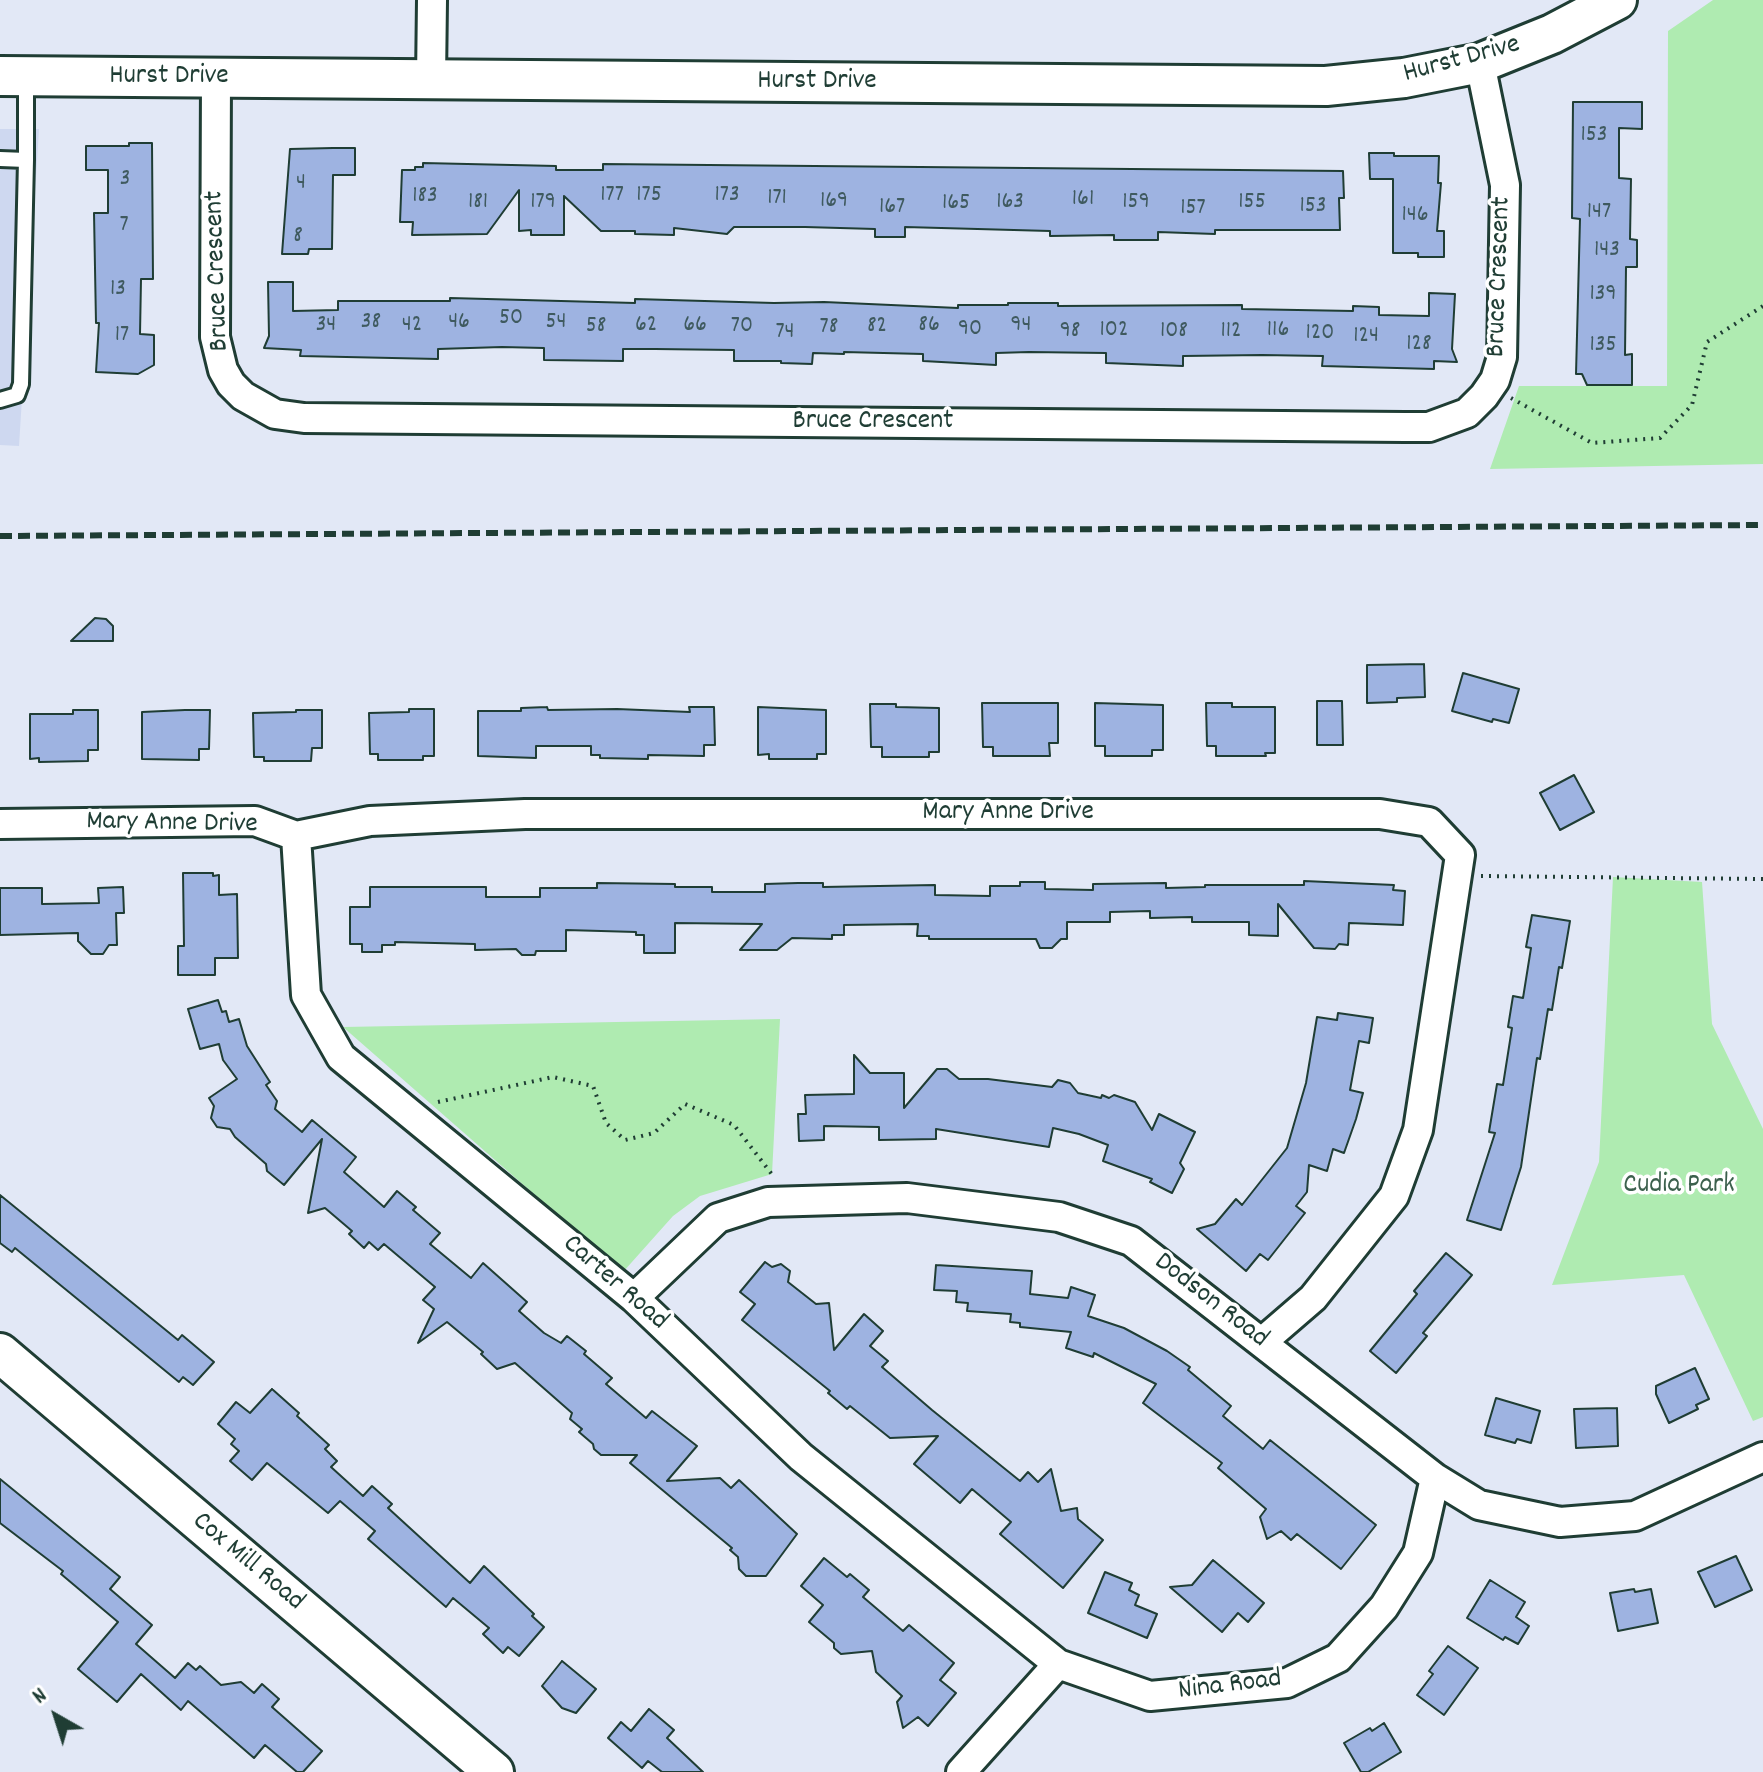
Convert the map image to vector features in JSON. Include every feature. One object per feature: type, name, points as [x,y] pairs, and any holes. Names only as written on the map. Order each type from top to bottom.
[{"type":"street","points":[[431,80],[432,0]]},
{"type":"street","name":"Hurst Drive","points":[[13,76],[1326,86],[1404,78],[1480,63],[1552,34],[1617,0]]},
{"type":"street","name":"Bruce Crescent","points":[[216,78],[216,345],[223,370],[231,384],[243,396],[288,418],[1429,427],[1467,413],[1495,380],[1502,357],[1505,185],[1480,63]]},
{"type":"street","name":"Mary Anne Drive","points":[[0,824],[255,821],[296,836],[370,821],[525,814],[1380,814],[1429,822],[1460,855],[1418,1130],[1394,1196],[1313,1298],[1262,1342]]},
{"type":"street","name":"Carter Road","points":[[296,836],[306,995],[341,1057],[634,1298],[801,1457],[1058,1664]]},
{"type":"street","name":"Dodson Road","points":[[634,1298],[718,1218],[768,1202],[907,1198],[1059,1217],[1131,1241],[1435,1478],[1479,1505],[1560,1522],[1635,1516],[1763,1457]]},
{"type":"street","name":"Cox Mill Road","points":[[0,1353],[494,1772]]},
{"type":"street","name":"Nina Road","points":[[1058,1664],[1150,1696],[1287,1683],[1338,1658],[1384,1607],[1418,1553],[1435,1478]]},
{"type":"street","points":[[961,1772],[1058,1664]]},
{"type":"lane","points":[[0,400],[17,395],[21,384],[26,160],[13,76]]},
{"type":"lane","points":[[0,159],[26,160]]},
{"type":"path","points":[[1509,397],[1592,443],[1660,438],[1692,405],[1707,342],[1763,306]]},
{"type":"path","points":[[1457,875],[1763,879]]},
{"type":"path","points":[[406,1111],[485,1090],[553,1077],[593,1086],[606,1123],[625,1140],[654,1133],[685,1104],[734,1125],[793,1202]]},
{"type":"shaded area","points":[[0,129],[39,129],[19,446],[0,445]]},
{"type":"green space","points":[[1713,0],[1763,0],[1763,464],[1490,469],[1519,386],[1667,386],[1668,31]]},
{"type":"green space","name":"Cudia Park","points":[[1613,877],[1702,882],[1712,1024],[1763,1129],[1763,1417],[1753,1421],[1684,1275],[1552,1285],[1599,1162]]},
{"type":"green space","points":[[780,1019],[772,1174],[700,1196],[673,1216],[623,1272],[343,1027]]},
{"type":"building","points":[[1573,102],[1642,102],[1642,129],[1619,128],[1619,178],[1631,179],[1630,239],[1637,240],[1637,267],[1626,267],[1625,355],[1632,354],[1632,385],[1587,385],[1582,374],[1576,374],[1580,219],[1572,218]]},
{"type":"building","points":[[129,143],[152,143],[153,279],[141,279],[140,334],[154,335],[154,365],[138,374],[96,372],[99,323],[96,323],[94,213],[108,213],[108,170],[86,170],[86,146],[129,146]]},
{"type":"building","points":[[355,148],[355,175],[333,175],[332,249],[309,249],[308,254],[282,254],[290,149]]},
{"type":"building","points":[[1369,153],[1439,156],[1438,183],[1441,183],[1437,231],[1444,231],[1444,257],[1393,253],[1393,179],[1370,179]]},
{"type":"building","points":[[423,163],[556,166],[556,170],[603,170],[603,164],[1343,171],[1344,198],[1339,198],[1340,230],[1215,230],[1215,234],[1158,232],[1158,240],[1114,240],[1114,235],[1050,236],[1050,231],[905,227],[905,237],[875,237],[875,229],[805,227],[734,227],[727,234],[674,228],[674,235],[635,234],[635,231],[601,231],[564,196],[564,235],[531,235],[531,230],[519,231],[519,190],[487,234],[412,235],[413,222],[400,222],[402,170],[415,170],[415,167],[423,167]]},
{"type":"building","points":[[268,282],[293,282],[293,311],[338,310],[338,301],[450,301],[450,298],[635,303],[635,299],[824,302],[958,308],[958,305],[1058,303],[1058,306],[1242,305],[1242,309],[1353,311],[1353,306],[1379,307],[1379,315],[1429,316],[1429,293],[1455,294],[1452,349],[1457,362],[1434,361],[1434,369],[1322,366],[1323,356],[1183,356],[1183,366],[1106,363],[1106,353],[1029,352],[996,353],[996,365],[923,361],[923,354],[844,352],[813,353],[812,364],[734,361],[734,350],[655,349],[623,349],[623,361],[544,360],[544,348],[502,347],[438,349],[438,359],[300,356],[301,350],[264,348],[269,336]]},
{"type":"building","points":[[95,618],[106,619],[113,626],[113,641],[71,641]]},
{"type":"building","points":[[1424,664],[1425,697],[1367,703],[1367,665]]},
{"type":"building","points":[[1463,673],[1519,689],[1509,723],[1493,719],[1492,722],[1452,711]]},
{"type":"building","points":[[1317,701],[1342,701],[1343,745],[1317,745]]},
{"type":"building","points":[[982,703],[1058,703],[1058,743],[1049,743],[1050,756],[993,756],[993,747],[983,747]]},
{"type":"building","points":[[1095,703],[1163,705],[1163,750],[1152,750],[1152,756],[1105,756],[1105,746],[1095,746]]},
{"type":"building","points":[[1206,703],[1232,703],[1232,707],[1275,707],[1275,753],[1265,753],[1266,756],[1216,756],[1216,746],[1207,746]]},
{"type":"building","points":[[870,704],[939,708],[939,752],[929,752],[929,757],[882,757],[882,747],[871,747]]},
{"type":"building","points":[[547,707],[548,710],[690,712],[689,707],[714,707],[715,745],[704,745],[704,756],[648,755],[648,759],[600,758],[600,755],[591,755],[591,746],[536,746],[536,758],[478,756],[478,711],[521,711],[521,708]]},
{"type":"building","points":[[758,707],[826,710],[826,754],[817,754],[817,759],[769,759],[769,754],[758,755]]},
{"type":"building","points":[[409,709],[434,709],[434,756],[423,756],[423,760],[378,760],[378,754],[370,754],[369,713],[409,712]]},
{"type":"building","points":[[73,710],[98,710],[98,750],[88,750],[88,761],[39,762],[39,758],[30,759],[30,714],[73,714]]},
{"type":"building","points":[[210,710],[209,749],[199,749],[199,760],[142,759],[142,712]]},
{"type":"building","points":[[322,710],[322,748],[312,748],[311,761],[264,761],[264,757],[254,757],[253,713]]},
{"type":"building","points":[[1574,775],[1594,812],[1560,830],[1540,793]]},
{"type":"building","points":[[183,873],[219,875],[219,895],[237,894],[238,958],[215,958],[215,975],[178,975],[178,946],[184,946]]},
{"type":"building","points":[[1304,881],[1394,885],[1393,890],[1405,891],[1403,925],[1349,923],[1348,945],[1339,944],[1335,949],[1314,948],[1278,904],[1278,936],[1249,935],[1249,922],[1192,922],[1192,917],[1150,918],[1150,911],[1110,912],[1110,922],[1067,922],[1067,939],[1061,939],[1052,948],[1040,948],[1036,939],[929,939],[929,936],[917,936],[918,924],[844,925],[844,935],[832,935],[832,939],[792,938],[777,950],[740,950],[762,924],[675,923],[675,953],[644,953],[644,935],[636,935],[636,932],[566,930],[566,951],[536,951],[535,955],[522,955],[516,949],[475,950],[475,944],[395,942],[395,945],[382,945],[382,952],[362,952],[362,944],[350,944],[350,907],[370,907],[370,887],[486,887],[486,897],[540,897],[540,888],[597,888],[597,883],[675,884],[675,887],[712,887],[712,892],[765,892],[765,884],[823,883],[823,887],[935,885],[935,895],[990,896],[990,886],[1020,886],[1020,882],[1045,882],[1045,889],[1093,890],[1093,884],[1166,883],[1166,888],[1304,885]]},
{"type":"building","points":[[123,887],[124,913],[116,913],[117,945],[109,945],[103,954],[91,954],[78,941],[78,933],[0,935],[0,888],[42,888],[42,904],[99,903],[98,888]]},
{"type":"building","points":[[1532,915],[1570,921],[1552,1010],[1548,1009],[1540,1059],[1537,1058],[1521,1167],[1501,1230],[1467,1220],[1495,1133],[1489,1132],[1497,1084],[1503,1085],[1512,1028],[1508,1027],[1513,996],[1523,998],[1531,948],[1526,947]]},
{"type":"building","points":[[218,1000],[229,1022],[239,1019],[247,1046],[270,1082],[266,1085],[277,1101],[275,1109],[302,1132],[312,1120],[356,1157],[344,1172],[384,1207],[397,1191],[416,1207],[413,1210],[440,1233],[430,1244],[471,1278],[483,1263],[527,1302],[519,1311],[544,1333],[561,1343],[567,1336],[612,1378],[606,1384],[646,1418],[652,1411],[697,1446],[667,1481],[720,1478],[731,1488],[739,1480],[797,1534],[766,1576],[746,1576],[739,1569],[738,1557],[730,1550],[732,1548],[630,1463],[637,1455],[601,1455],[579,1432],[582,1429],[570,1419],[572,1413],[515,1363],[497,1369],[481,1354],[483,1352],[447,1322],[418,1343],[434,1309],[423,1300],[435,1287],[384,1244],[378,1250],[369,1242],[364,1248],[349,1234],[352,1231],[325,1208],[308,1213],[322,1139],[284,1185],[267,1171],[266,1164],[230,1129],[217,1127],[211,1118],[214,1106],[209,1098],[237,1079],[223,1060],[219,1044],[200,1049],[188,1009]]},
{"type":"building","points":[[1338,1013],[1373,1018],[1369,1043],[1359,1041],[1350,1090],[1363,1093],[1344,1153],[1333,1149],[1327,1171],[1309,1165],[1307,1192],[1296,1206],[1305,1213],[1268,1260],[1260,1254],[1246,1271],[1197,1229],[1215,1224],[1236,1199],[1242,1205],[1287,1148],[1306,1083],[1317,1017],[1337,1020]]},
{"type":"building","points":[[854,1055],[870,1073],[904,1073],[904,1108],[937,1069],[947,1069],[959,1079],[988,1079],[1052,1087],[1058,1080],[1070,1083],[1078,1093],[1101,1098],[1102,1095],[1109,1098],[1114,1095],[1135,1102],[1152,1130],[1159,1114],[1195,1132],[1180,1163],[1184,1169],[1172,1193],[1150,1182],[1152,1179],[1103,1161],[1108,1145],[1053,1128],[1049,1147],[936,1129],[936,1139],[879,1140],[879,1127],[824,1126],[824,1140],[799,1141],[798,1114],[806,1114],[805,1095],[854,1094]]},
{"type":"building","points":[[0,1195],[178,1340],[182,1335],[214,1362],[193,1385],[183,1377],[179,1382],[15,1248],[12,1252],[0,1243]]},
{"type":"building","points":[[1446,1253],[1472,1275],[1423,1333],[1427,1336],[1396,1373],[1370,1351]]},
{"type":"building","points":[[765,1262],[772,1267],[781,1264],[790,1271],[788,1282],[816,1304],[829,1303],[834,1350],[864,1314],[883,1331],[870,1346],[888,1361],[882,1367],[932,1410],[1020,1481],[1028,1472],[1038,1482],[1051,1469],[1061,1511],[1077,1508],[1078,1519],[1103,1540],[1063,1588],[1000,1534],[1011,1522],[972,1489],[960,1503],[914,1464],[938,1436],[890,1438],[850,1406],[847,1409],[828,1393],[830,1391],[742,1320],[755,1304],[740,1292]]},
{"type":"building","points":[[936,1265],[1032,1271],[1030,1294],[1068,1298],[1071,1287],[1095,1295],[1088,1316],[1124,1328],[1190,1367],[1188,1370],[1231,1406],[1223,1416],[1263,1449],[1270,1440],[1376,1525],[1341,1569],[1297,1534],[1291,1540],[1281,1531],[1267,1539],[1260,1517],[1266,1509],[1218,1468],[1222,1463],[1143,1403],[1156,1384],[1094,1353],[1093,1357],[1066,1348],[1071,1332],[1020,1327],[1020,1323],[1010,1322],[1011,1314],[967,1311],[968,1303],[956,1302],[957,1291],[934,1290]]},
{"type":"building","points":[[1695,1368],[1709,1399],[1696,1405],[1698,1409],[1669,1423],[1656,1394],[1656,1386]]},
{"type":"building","points":[[272,1389],[329,1445],[325,1449],[337,1461],[331,1467],[363,1496],[372,1486],[392,1504],[388,1508],[470,1583],[484,1566],[534,1614],[532,1616],[544,1627],[519,1656],[508,1647],[503,1653],[483,1634],[489,1628],[453,1598],[446,1607],[368,1539],[375,1531],[340,1501],[328,1513],[267,1463],[252,1480],[230,1461],[239,1451],[231,1444],[235,1439],[218,1424],[236,1402],[250,1413]]},
{"type":"building","points":[[1496,1398],[1540,1411],[1531,1443],[1517,1439],[1515,1443],[1485,1435]]},
{"type":"building","points":[[1617,1408],[1618,1446],[1576,1448],[1574,1409]]},
{"type":"building","points":[[0,1479],[120,1577],[110,1589],[152,1625],[136,1644],[175,1678],[188,1663],[196,1670],[200,1666],[221,1685],[241,1682],[254,1693],[262,1684],[279,1699],[272,1707],[322,1751],[303,1772],[297,1772],[265,1745],[254,1758],[188,1701],[181,1710],[141,1674],[117,1702],[78,1669],[118,1622],[61,1574],[63,1571],[0,1523]]},
{"type":"building","points":[[1736,1556],[1752,1590],[1715,1607],[1698,1572]]},
{"type":"building","points":[[824,1558],[869,1590],[863,1597],[903,1631],[909,1625],[954,1663],[940,1680],[956,1693],[928,1726],[918,1717],[903,1728],[897,1702],[902,1696],[876,1672],[872,1651],[841,1654],[834,1648],[834,1643],[809,1622],[823,1605],[801,1586]]},
{"type":"building","points":[[1213,1560],[1264,1603],[1248,1622],[1238,1613],[1222,1632],[1170,1587],[1192,1585]]},
{"type":"building","points":[[1105,1572],[1132,1583],[1129,1590],[1139,1595],[1135,1605],[1157,1614],[1147,1638],[1088,1613]]},
{"type":"building","points":[[1490,1580],[1525,1602],[1516,1617],[1529,1626],[1518,1644],[1505,1637],[1503,1640],[1467,1618]]},
{"type":"building","points":[[1634,1589],[1635,1592],[1651,1589],[1658,1623],[1618,1631],[1610,1593]]},
{"type":"building","points":[[1448,1646],[1478,1668],[1444,1715],[1417,1695],[1433,1674],[1429,1671]]},
{"type":"building","points":[[562,1661],[596,1689],[576,1713],[562,1708],[542,1686]]},
{"type":"building","points":[[649,1709],[674,1730],[667,1738],[703,1772],[662,1772],[648,1761],[642,1768],[608,1738],[621,1722],[631,1731]]},
{"type":"building","points":[[1384,1723],[1401,1752],[1368,1772],[1361,1772],[1344,1743]]},
{"type":"railway","points":[[0,536],[1763,525]]}]
